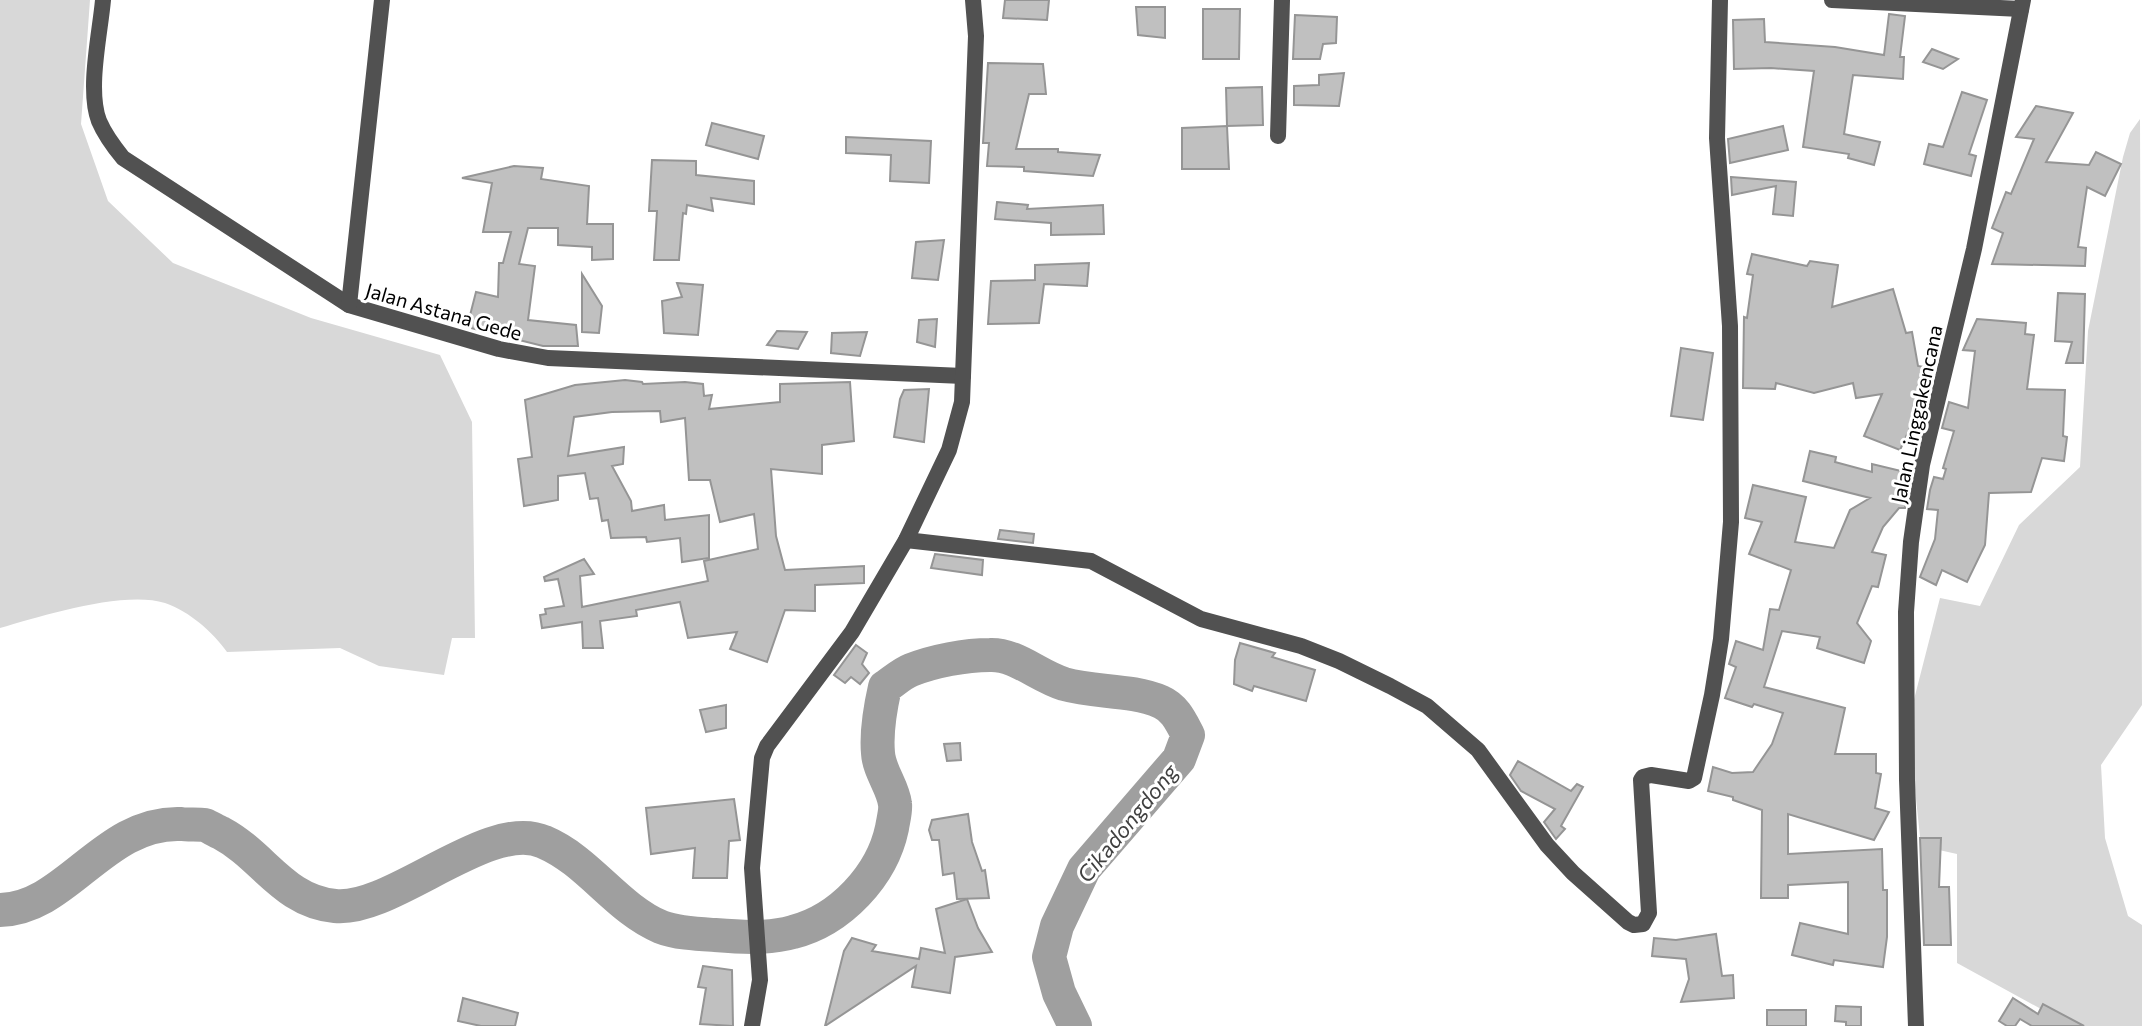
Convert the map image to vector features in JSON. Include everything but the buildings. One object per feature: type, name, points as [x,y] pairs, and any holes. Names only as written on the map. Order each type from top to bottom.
[{"type":"street","name":"Jalan Astana Gede","points":[[103,0],[94,99],[98,119],[110,142],[123,158],[349,305],[499,349],[548,358],[963,376]]},
{"type":"street","points":[[349,305],[382,0]]},
{"type":"street","points":[[752,1026],[760,980],[752,846],[762,758],[767,746],[858,623],[906,540],[936,481],[954,436],[962,402],[976,51],[973,0]]},
{"type":"street","points":[[1278,136],[1282,0]]},
{"type":"street","points":[[906,540],[1091,561],[1201,619],[1301,646],[1390,686],[1427,706],[1478,750],[1547,845],[1573,873],[1628,922],[1643,924],[1649,913],[1641,780],[1651,775],[1689,781],[1694,778],[1712,695],[1728,575],[1730,326],[1716,114],[1720,0]]},
{"type":"street","points":[[1832,0],[2022,4]]},
{"type":"street","name":"Jalan Linggakencana","points":[[1916,1026],[1907,765],[1906,612],[1911,542],[1922,465],[1974,249],[2022,4]]},
{"type":"shaded area","points":[[0,0],[90,0],[81,124],[108,201],[173,263],[311,318],[440,355],[472,422],[475,638],[452,638],[444,675],[379,666],[340,648],[227,652],[192,617],[165,603],[148,600],[82,606],[0,628]]},
{"type":"shaded area","points":[[2140,119],[2142,705],[2101,765],[2105,838],[2128,916],[2142,925],[2142,1026],[2072,1026],[1957,963],[1957,854],[1921,846],[1908,723],[1940,598],[1980,606],[2019,525],[2080,467],[2088,331],[2123,157],[2130,133]]},
{"type":"waterway","name":"Cikadongdong","points":[[0,910],[24,906],[46,896],[130,836],[154,827],[181,824],[205,825],[221,833],[301,896],[335,906],[358,904],[384,895],[469,853],[496,842],[522,838],[544,842],[560,850],[630,908],[661,927],[687,933],[744,937],[793,932],[827,917],[856,894],[869,879],[887,846],[895,807],[878,753],[879,720],[885,687],[907,672],[930,664],[970,656],[1000,656],[1064,684],[1137,695],[1161,702],[1174,712],[1188,735],[1179,759],[1084,869],[1057,926],[1049,957],[1059,993],[1075,1026]]}]
